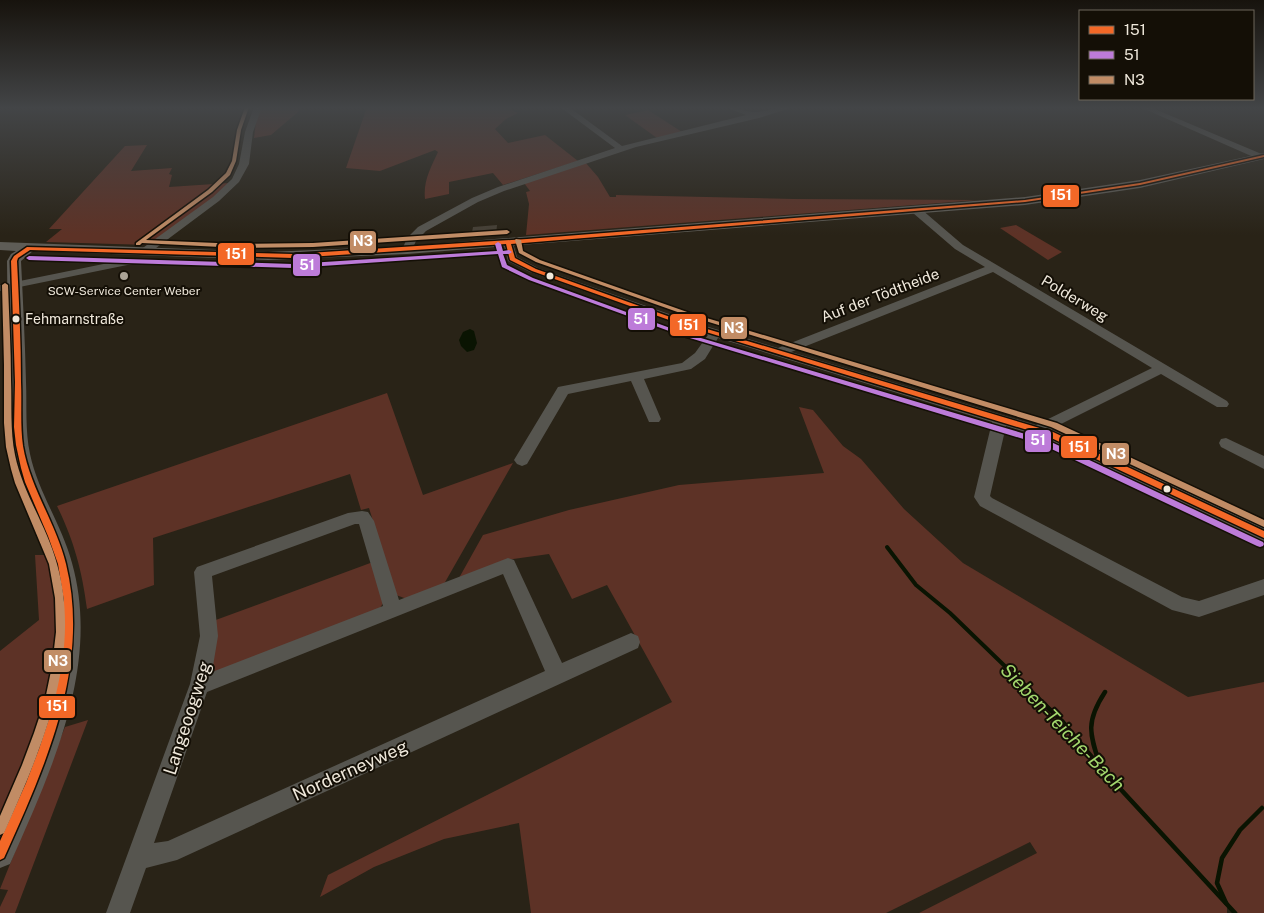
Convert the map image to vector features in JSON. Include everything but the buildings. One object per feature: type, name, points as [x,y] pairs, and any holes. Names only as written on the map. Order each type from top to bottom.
[{"type":"main road","points":[[0,246],[138,256],[285,256],[407,250],[1025,201],[1140,184],[1262,156]]},
{"type":"main road","points":[[0,854],[32,783],[55,715],[65,674],[69,634],[69,606],[62,564],[28,481],[21,454],[15,259],[28,248]]},
{"type":"street","points":[[0,288],[138,256],[216,199],[236,180],[244,164],[246,150]]},
{"type":"street","points":[[407,250],[411,240],[422,229],[475,200],[501,188],[615,150]]},
{"type":"street","points":[[1247,150],[1262,156]]},
{"type":"street","name":"Polderweg","points":[[917,211],[959,247],[1222,404]]},
{"type":"street","points":[[508,242],[510,256],[526,267],[644,310],[715,333],[1037,430],[1264,535]]},
{"type":"street","name":"Auf der Tödtheide","points":[[778,352],[994,268]]},
{"type":"street","points":[[522,460],[563,390],[686,366],[695,362],[715,333]]},
{"type":"street","points":[[1037,430],[1162,368]]},
{"type":"street","points":[[636,376],[654,419]]},
{"type":"street","points":[[1000,419],[982,497],[986,502],[1178,604],[1199,608],[1264,587]]},
{"type":"street","points":[[1226,443],[1264,463]]},
{"type":"street","name":"Langeoogweg","points":[[118,913],[200,684],[209,636],[203,572],[354,518],[362,517],[366,521],[393,610]]},
{"type":"street","points":[[200,684],[207,683],[508,564],[557,675]]},
{"type":"street","name":"Norderneyweg","points":[[139,858],[169,852],[631,642]]},
{"type":"shaded area","points":[[122,150],[144,150],[131,171],[172,168],[169,174],[172,175],[169,187],[229,183],[225,190],[149,245],[46,242],[62,229],[49,229]]},
{"type":"shaded area","points":[[352,150],[564,150],[578,161],[503,185],[493,173],[449,182],[449,194],[425,199],[426,180],[438,152],[435,150],[380,171],[346,168]]},
{"type":"shaded area","points":[[585,162],[598,177],[610,197],[616,197],[616,195],[794,199],[978,200],[526,235],[529,204],[526,192],[530,191],[524,183]]},
{"type":"shaded area","points":[[1016,225],[1062,252],[1048,260],[1000,228]]},
{"type":"shaded area","points":[[470,329],[474,331],[477,343],[474,350],[467,352],[461,346],[459,340],[463,332]]},
{"type":"shaded area","points":[[387,393],[423,495],[513,463],[444,584],[407,599],[396,595],[369,508],[361,510],[350,474],[153,538],[154,585],[87,609],[83,581],[76,556],[57,506]]},
{"type":"shaded area","points":[[799,407],[813,410],[843,446],[861,459],[904,509],[963,563],[1188,697],[1264,682],[1264,913],[1238,913],[1227,907],[1227,913],[919,913],[1037,853],[1030,842],[886,913],[531,913],[519,823],[444,839],[374,867],[320,897],[328,875],[672,702],[607,585],[572,599],[549,554],[506,560],[459,578],[483,535],[569,510],[679,485],[824,473]]},
{"type":"shaded area","points":[[35,555],[50,555],[60,609],[59,644],[53,686],[33,750],[0,826],[0,651],[39,620]]},
{"type":"shaded area","points":[[373,562],[383,603],[379,610],[218,675],[211,670],[213,621]]},
{"type":"shaded area","points":[[88,720],[15,913],[0,913],[0,907],[8,890],[0,889],[65,727]]},
{"type":"waterway","name":"Sieben-Teiche-Bach","points":[[887,547],[916,585],[950,613],[1012,673]]},
{"type":"waterway","name":"Sieben-Teiche-Bach","points":[[1011,672],[1062,721],[1101,768],[1235,913]]},
{"type":"waterway","points":[[1100,765],[1093,744],[1091,727],[1095,711],[1105,692]]},
{"type":"waterway","points":[[1226,903],[1217,883],[1222,858],[1240,830],[1262,808]]},
{"type":"transit line","name":"N3","points":[[138,244],[210,191],[228,174],[234,161],[236,150]]},
{"type":"transit line","name":"151","points":[[29,248],[293,256],[527,241],[1025,201],[1140,184],[1264,156]]},
{"type":"transit line","name":"N3","points":[[144,242],[240,246],[313,245],[507,232]]},
{"type":"transit line","name":"N3","points":[[518,240],[521,252],[538,261],[688,314],[1054,425],[1264,524]]},
{"type":"transit line","name":"151","points":[[508,242],[512,259],[534,270],[685,324],[1050,434],[1264,535]]},
{"type":"transit line","name":"51","points":[[498,244],[504,266],[531,279],[682,334],[1046,443],[1260,544]]},
{"type":"transit line","name":"151","points":[[0,854],[30,785],[56,713],[69,639],[68,601],[62,564],[53,536],[29,482],[18,436],[18,367],[14,261],[16,257],[29,248]]},
{"type":"transit line","name":"51","points":[[29,258],[293,266],[509,252]]},
{"type":"transit line","name":"N3","points":[[0,829],[27,766],[50,700],[61,632],[60,598],[53,564],[24,497],[14,469],[10,447],[5,285]]},
{"type":"place","name":"SCW-Service Center Weber","points":[[124,276]]},
{"type":"place","name":"Fehmarnstraße","points":[[16,319]]}]
